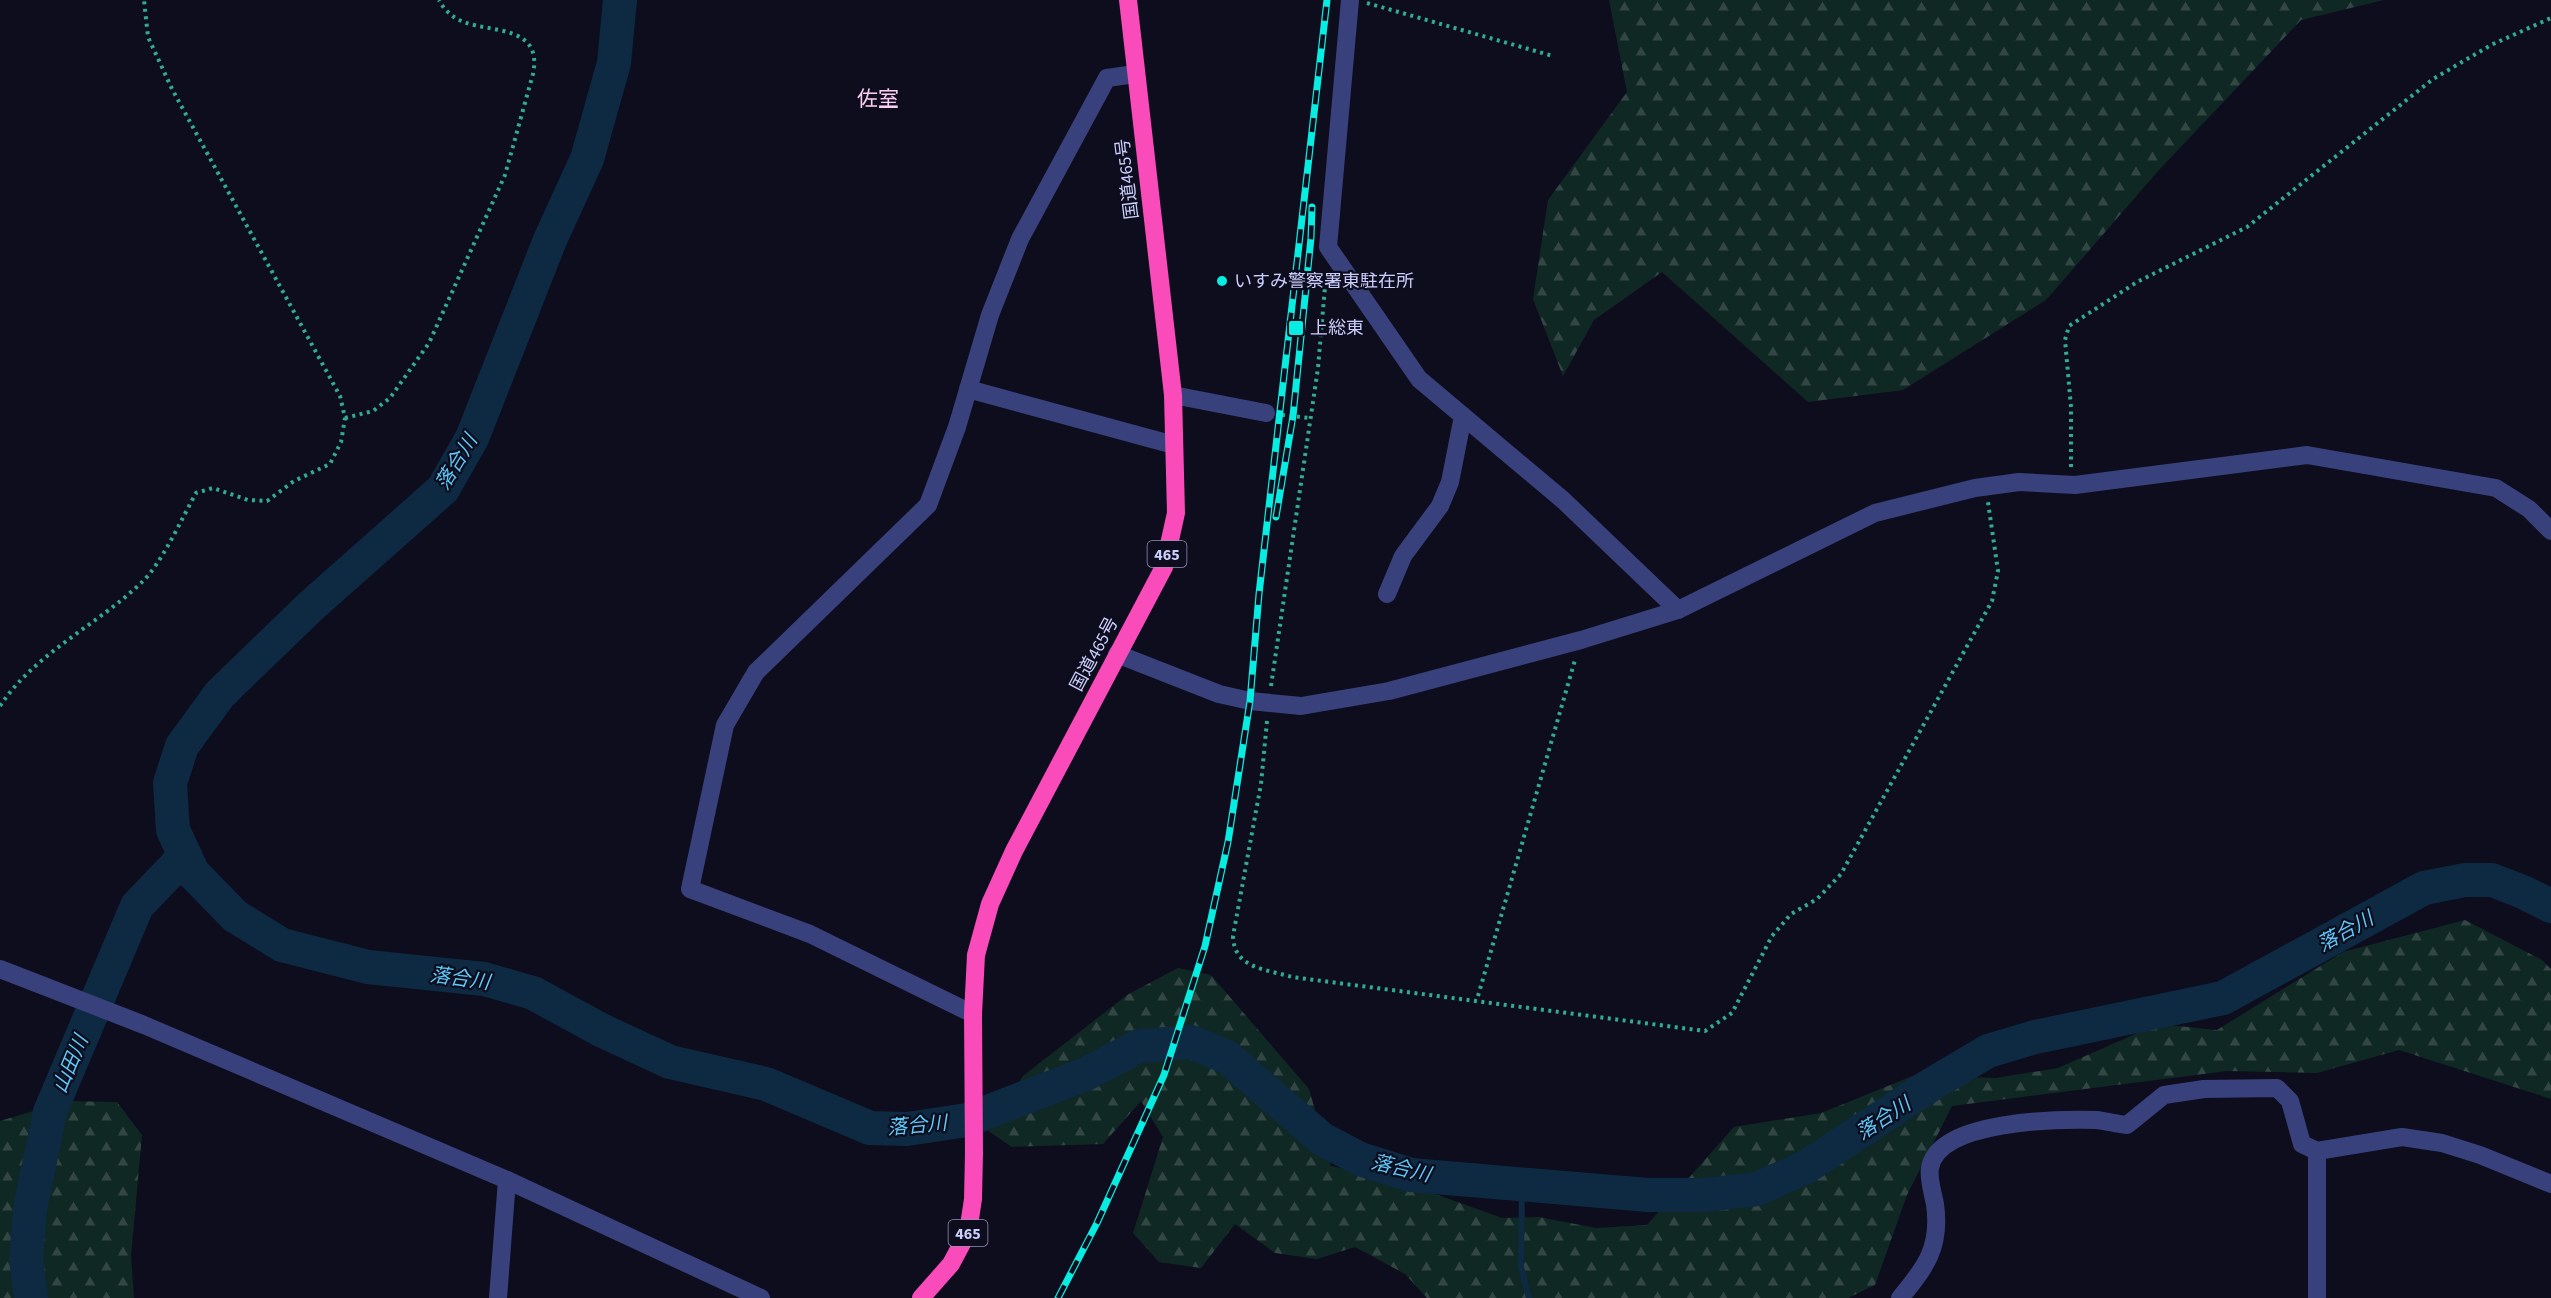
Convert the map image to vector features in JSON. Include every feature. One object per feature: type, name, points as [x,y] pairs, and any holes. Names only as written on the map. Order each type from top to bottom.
[{"type":"highway","name":"国道465号","points":[[921,1298],[951,1264],[968,1232],[973,1199],[972,1067],[976,955],[990,904],[1014,851],[1164,567],[1176,513],[1173,395],[1128,0]]},
{"type":"street","points":[[1358,2],[1328,247],[1419,379],[1563,500],[1677,609]]},
{"type":"street","points":[[973,1014],[810,934],[690,890],[725,725],[756,672],[928,505],[957,427],[990,315],[1020,239],[1107,78],[1135,74]]},
{"type":"street","points":[[968,389],[1174,445]]},
{"type":"street","points":[[1173,395],[1266,413]]},
{"type":"street","points":[[1387,594],[1403,556],[1440,506],[1450,482],[1462,416]]},
{"type":"street","points":[[1117,654],[1219,694],[1301,706],[1389,691],[1581,640],[1677,609],[1875,513],[1985,487],[2019,482],[2075,485],[2307,455],[2496,489],[2529,510],[2551,531]]},
{"type":"street","points":[[0,969],[144,1025],[507,1180],[761,1298]]},
{"type":"street","points":[[1900,1298],[1925,1268],[1935,1238],[1936,1210],[1929,1168],[1940,1149],[1959,1137],[1982,1130],[2029,1122],[2097,1120],[2127,1125],[2164,1095],[2204,1089],[2277,1088],[2290,1101],[2302,1144],[2317,1151],[2402,1137],[2442,1143],[2480,1155],[2551,1184]]},
{"type":"street","points":[[2317,1151],[2317,1298]]},
{"type":"street","points":[[498,1298],[507,1180]]},
{"type":"path","points":[[0,706],[14,686],[46,657],[143,582],[166,548],[196,494],[213,488],[248,500],[267,501],[294,482],[330,464],[341,442],[345,418],[340,396],[172,88],[148,37],[144,0]]},
{"type":"path","points":[[345,418],[373,411],[390,398],[429,343],[505,175],[533,74],[535,62],[531,49],[522,37],[505,29],[464,22],[452,16],[439,0]]},
{"type":"path","points":[[1358,2],[1553,56]]},
{"type":"path","points":[[2075,485],[2071,477],[2071,406],[2065,340],[2069,326],[2137,282],[2247,227],[2433,79],[2491,45],[2551,18]]},
{"type":"path","points":[[1328,247],[1318,368],[1269,702],[1261,784],[1233,936],[1234,949],[1244,963],[1292,977],[1705,1031],[1731,1013],[1772,936],[1791,914],[1817,899],[1841,874],[1992,601],[1998,571],[1985,487]]},
{"type":"path","points":[[1266,413],[1301,415],[1310,418]]},
{"type":"path","points":[[1478,996],[1581,640]]},
{"type":"green space","points":[[1609,0],[2384,0],[2301,20],[2159,170],[2046,300],[1903,390],[1808,402],[1662,272],[1594,320],[1563,376],[1533,299],[1548,200],[1627,92]]},
{"type":"green space","points":[[2465,920],[2542,960],[2551,969],[2551,1099],[2399,1050],[2317,1073],[2227,1071],[1952,1106],[1907,1195],[1875,1285],[1848,1298],[1427,1298],[1405,1274],[1355,1247],[1317,1259],[1275,1253],[1235,1224],[1201,1268],[1159,1262],[1133,1233],[1163,1137],[1141,1101],[1103,1144],[1012,1147],[987,1130],[1023,1076],[1127,995],[1178,968],[1211,975],[1309,1089],[1331,1166],[1396,1180],[1502,1218],[1539,1217],[1596,1228],[1647,1225],[1734,1127],[1821,1113],[1915,1075],[1996,1078],[2058,1068],[2158,1024],[2217,1030],[2343,952]]},
{"type":"green space","points":[[67,1101],[117,1102],[142,1135],[131,1256],[134,1298],[0,1298],[0,1121]]},
{"type":"waterway","name":"落合川","points":[[620,0],[614,63],[587,159],[550,240],[472,438],[443,489],[311,606],[220,694],[182,746],[170,783],[173,830],[193,873],[235,916],[282,945],[368,967],[484,979],[533,993],[601,1030],[670,1062],[766,1084],[870,1128],[907,1129],[967,1120],[1086,1074],[1139,1046],[1191,1042],[1227,1057],[1322,1139],[1360,1159],[1411,1175],[1648,1195],[1704,1195],[1757,1189],[1806,1167],[1929,1086],[1988,1051],[2035,1037],[2223,998],[2424,888],[2465,880],[2492,880],[2551,906]]},
{"type":"waterway","name":"山田川","points":[[31,1298],[26,1260],[30,1209],[50,1112],[137,906],[185,856]]},
{"type":"waterway","points":[[1522,1184],[1521,1267],[1529,1298]]},
{"type":"railway","points":[[1058,1298],[1097,1223],[1164,1075],[1205,946],[1228,842],[1250,701],[1259,594],[1327,0]]},
{"type":"railway","points":[[1276,517],[1293,416],[1311,238],[1312,207]]},
{"type":"place","name":"いすみ警察署東駐在所","points":[[1222,281]]},
{"type":"place","name":"上総東","points":[[1296,328]]},
{"type":"district","name":"佐室","points":[[878,99]]}]
